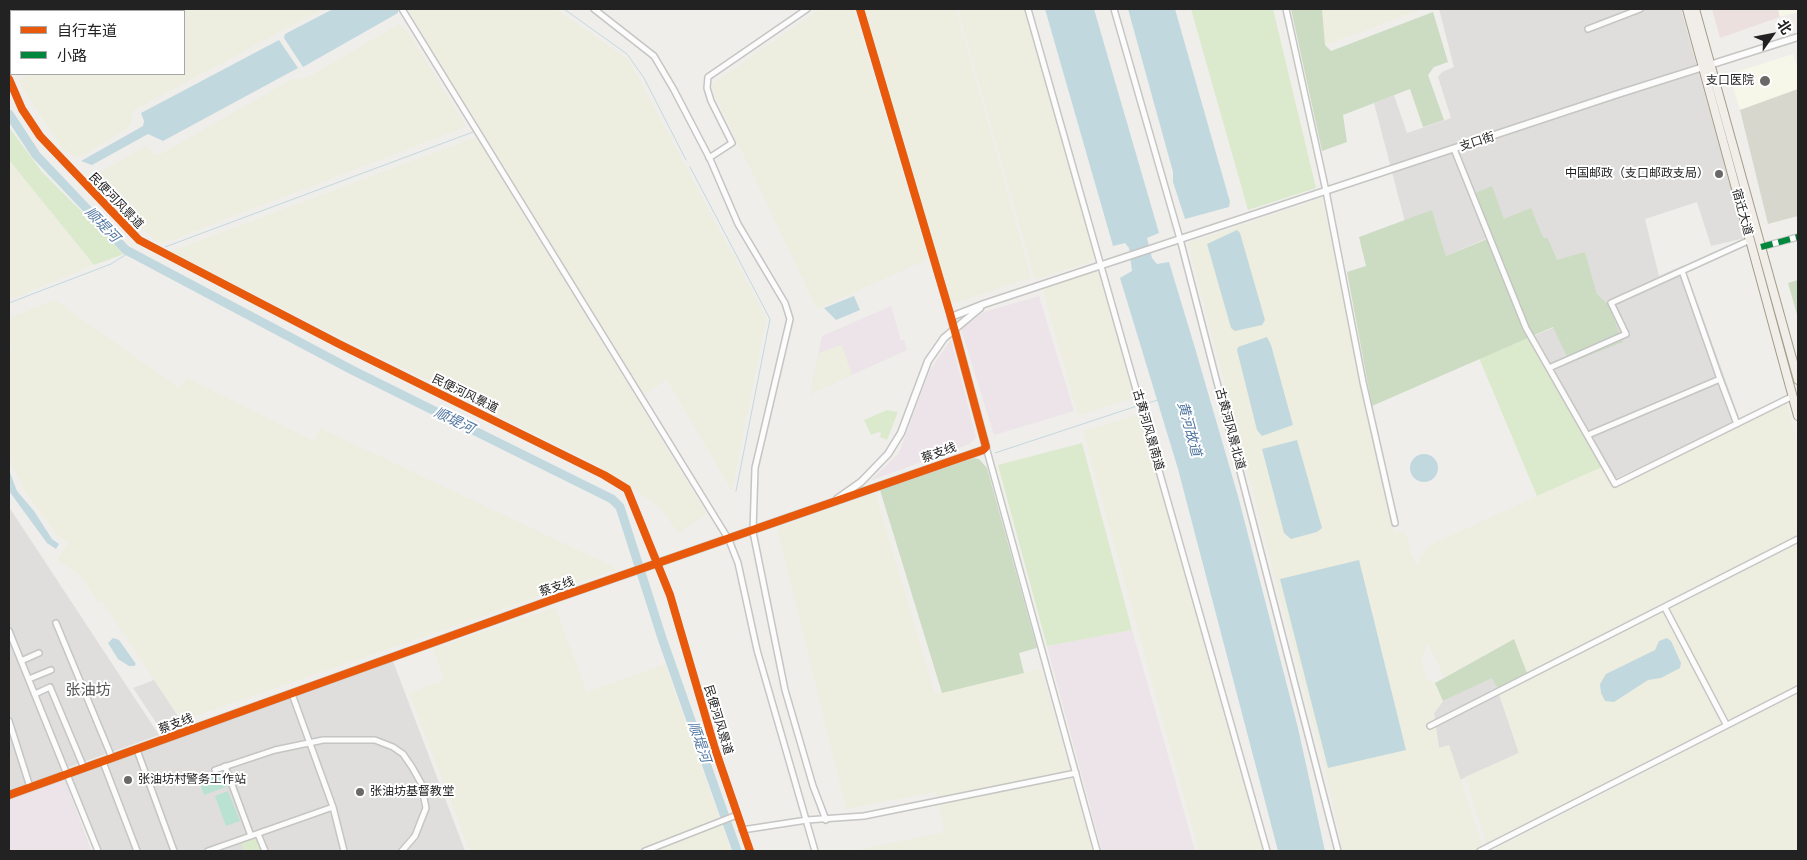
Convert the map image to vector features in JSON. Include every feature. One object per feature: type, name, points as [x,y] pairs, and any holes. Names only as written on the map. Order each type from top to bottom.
[{"type":"main road","name":"宿迁大道","points":[[1687,9],[1706,65],[1761,247],[1798,380]]},
{"type":"main road","name":"宿迁大道","points":[[1695,9],[1706,65],[1750,240],[1798,416]]},
{"type":"street","points":[[402,9],[728,540],[738,563],[757,650],[815,851]]},
{"type":"street","points":[[594,9],[654,56],[709,158],[738,224],[785,303],[790,319],[755,468],[753,532],[785,690],[813,786],[826,820]]},
{"type":"street","points":[[709,158],[732,143],[711,101],[707,88],[708,76],[807,9]]},
{"type":"street","points":[[860,9],[951,317],[1097,851]]},
{"type":"street","name":"古黄河风景南道","points":[[1028,9],[1267,851]]},
{"type":"street","name":"古黄河风景北道","points":[[1114,9],[1180,239],[1338,851]]},
{"type":"street","points":[[1286,9],[1326,191],[1363,382],[1395,524]]},
{"type":"street","points":[[1588,29],[1640,9]]},
{"type":"street","name":"支口街","points":[[1101,265],[1706,65],[1798,37]]},
{"type":"street","name":"民便河风景道","points":[[9,78],[22,109],[40,136],[139,240],[339,344],[624,486],[630,493],[670,596],[735,816],[750,851]]},
{"type":"street","points":[[1454,149],[1526,328],[1615,484],[1793,396]]},
{"type":"street","points":[[1761,247],[1798,237]]},
{"type":"street","points":[[1549,368],[1626,334],[1611,303],[1750,240]]},
{"type":"street","points":[[951,317],[992,301],[1101,265]]},
{"type":"street","points":[[1682,271],[1737,424]]},
{"type":"street","points":[[822,507],[861,482],[888,454],[901,432],[928,361],[954,329],[992,301]]},
{"type":"street","points":[[1588,435],[1720,378]]},
{"type":"street","name":"蔡支线","points":[[9,795],[629,574],[753,532],[986,447]]},
{"type":"street","points":[[1430,726],[1798,540]]},
{"type":"street","points":[[1666,608],[1726,724]]},
{"type":"street","points":[[56,623],[112,758]]},
{"type":"street","points":[[9,631],[11,644],[29,679],[98,851]]},
{"type":"street","points":[[21,661],[39,653]]},
{"type":"street","points":[[29,679],[51,670]]},
{"type":"street","points":[[35,694],[50,687],[84,768]]},
{"type":"street","points":[[1480,851],[1798,689]]},
{"type":"street","points":[[292,694],[311,742],[344,851]]},
{"type":"street","points":[[9,721],[30,787]]},
{"type":"street","points":[[215,770],[263,753],[311,742],[354,738],[375,740],[403,754],[421,783],[426,808],[415,836],[402,851]]},
{"type":"street","points":[[137,750],[174,851]]},
{"type":"street","points":[[102,762],[137,851]]},
{"type":"street","points":[[225,766],[251,836]]},
{"type":"street","points":[[742,830],[807,820],[864,816],[1076,773]]},
{"type":"street","points":[[208,851],[332,808]]},
{"type":"street","points":[[645,851],[735,816]]},
{"type":"street","points":[[258,834],[264,851]]},
{"type":"shaded area","points":[[323,9],[136,109],[132,112],[133,118],[128,128],[81,157],[75,157],[61,147],[21,86],[20,80],[28,75],[185,75],[185,10],[116,10]]},
{"type":"shaded area","points":[[407,9],[556,9],[629,60],[765,315],[766,320],[732,491],[667,380],[644,394]]},
{"type":"shaded area","points":[[820,9],[853,9],[927,255],[926,260],[817,309],[712,89],[712,84]]},
{"type":"shaded area","points":[[863,9],[956,9],[1031,278],[951,304]]},
{"type":"shaded area","points":[[958,9],[1025,9],[1095,258],[1092,261],[1038,279],[1034,276]]},
{"type":"shaded area","points":[[1322,9],[1423,9],[1325,45]]},
{"type":"shaded area","points":[[1439,9],[1681,9],[1745,238],[1711,246],[1697,202],[1645,219],[1659,276],[1684,265],[1740,420],[1615,479],[1534,336],[1608,304],[1597,294],[1585,253],[1557,261],[1548,238],[1543,237],[1531,209],[1504,220],[1491,187],[1475,193],[1492,236],[1446,256],[1432,210],[1405,222],[1374,103],[1394,95],[1407,133],[1451,118],[1438,77],[1442,72],[1454,67]]},
{"type":"shaded area","points":[[1712,9],[1778,9],[1780,17],[1720,38]]},
{"type":"shaded area","points":[[1778,9],[1798,9],[1798,12],[1780,17]]},
{"type":"shaded area","points":[[399,24],[407,30],[465,127],[164,243],[158,242],[130,219],[88,179],[144,147],[147,146],[156,155],[161,154],[292,79],[302,79],[312,75]]},
{"type":"shaded area","name":"支口医院","points":[[1793,54],[1798,68],[1798,89],[1740,110],[1729,74]]},
{"type":"shaded area","points":[[1798,89],[1798,216],[1768,224],[1740,110]]},
{"type":"shaded area","points":[[476,137],[707,514],[679,533],[657,505],[592,462],[169,252]]},
{"type":"shaded area","points":[[9,160],[94,265],[9,300]]},
{"type":"shaded area","points":[[1322,198],[1394,534],[1405,531],[1411,554],[1419,567],[1420,557],[1430,545],[1537,496],[1602,467],[1614,488],[1786,402],[1798,446],[1798,535],[1527,673],[1514,639],[1444,677],[1428,643],[1421,661],[1426,679],[1435,683],[1443,701],[1434,713],[1438,748],[1449,745],[1483,847],[1474,851],[1343,851],[1326,773],[1188,243]]},
{"type":"shaded area","points":[[1100,269],[1135,397],[1078,416],[1043,290],[1046,287]]},
{"type":"shaded area","points":[[1039,296],[1074,411],[994,435],[961,329],[984,312]]},
{"type":"shaded area","points":[[55,300],[179,388],[187,378],[314,441],[320,428],[618,569],[181,721],[102,601],[98,602],[80,575],[57,560],[68,543],[55,533],[24,489],[9,459],[9,347],[11,350],[13,349],[9,342],[9,318]]},
{"type":"shaded area","points":[[891,306],[901,341],[904,340],[907,350],[810,394],[822,336]]},
{"type":"shaded area","points":[[951,340],[976,437],[970,444],[870,481],[899,453],[930,370]]},
{"type":"shaded area","points":[[842,345],[852,375],[810,394],[819,353]]},
{"type":"shaded area","points":[[1141,414],[1264,851],[1199,851],[1083,431]]},
{"type":"shaded area","points":[[875,493],[935,694],[1041,669],[1093,851],[862,851],[861,849],[944,832],[936,792],[846,809],[777,528]]},
{"type":"shaded area","points":[[9,507],[159,735],[61,770],[91,851],[9,851]]},
{"type":"shaded area","points":[[1798,543],[1798,688],[1487,845],[1465,777],[1519,753],[1500,694]]},
{"type":"shaded area","points":[[555,607],[587,692],[665,664],[731,851],[470,851],[409,693],[444,680],[433,649]]},
{"type":"shaded area","points":[[1132,630],[1195,851],[1102,851],[1047,646]]},
{"type":"shaded area","points":[[391,656],[465,851],[98,851],[70,778]]},
{"type":"shaded area","points":[[1493,677],[1519,753],[1460,780],[1449,746],[1439,748],[1434,713],[1443,701]]},
{"type":"shaded area","points":[[154,680],[181,721],[161,730],[133,688]]},
{"type":"shaded area","points":[[1798,694],[1798,851],[1491,851]]},
{"type":"shaded area","points":[[64,779],[91,851],[9,851],[9,800]]},
{"type":"green space","points":[[1191,9],[1273,9],[1316,188],[1248,210]]},
{"type":"green space","points":[[1291,9],[1322,9],[1325,45],[1331,51],[1433,12],[1448,62],[1434,67],[1428,75],[1444,120],[1423,127],[1410,89],[1343,115],[1347,142],[1322,151]]},
{"type":"green space","points":[[9,127],[42,172],[124,254],[94,265],[9,160]]},
{"type":"green space","points":[[1492,186],[1504,219],[1531,208],[1543,237],[1548,238],[1557,260],[1585,252],[1597,294],[1608,304],[1623,342],[1570,363],[1553,327],[1372,406],[1347,272],[1366,266],[1359,237],[1432,210],[1446,256],[1492,237],[1475,193]]},
{"type":"green space","points":[[1798,280],[1798,318],[1788,283]]},
{"type":"green space","points":[[1528,338],[1602,467],[1537,496],[1479,358]]},
{"type":"green space","points":[[887,410],[898,412],[887,440],[880,437],[881,433],[878,432],[871,435],[864,420]]},
{"type":"green space","points":[[1082,443],[1132,630],[1047,646],[998,465]]},
{"type":"green space","points":[[974,458],[979,459],[987,468],[1037,648],[1019,653],[1024,673],[942,693],[880,490]]},
{"type":"green space","points":[[1514,639],[1527,673],[1497,688],[1492,678],[1443,701],[1435,683]]},
{"type":"green space","points":[[223,771],[228,786],[204,795],[199,780]]},
{"type":"green space","points":[[228,791],[240,821],[226,826],[215,796]]},
{"type":"green space","points":[[256,837],[262,851],[243,851],[241,842]]},
{"type":"water","points":[[9,9],[83,9],[10,10],[9,62]]},
{"type":"water","points":[[333,9],[398,9],[398,13],[303,67],[284,38],[285,34]]},
{"type":"water","name":"黄河故道","points":[[1045,9],[1094,9],[1159,233],[1147,238],[1152,258],[1157,264],[1169,262],[1238,496],[1298,728],[1325,851],[1278,851],[1178,469],[1120,278],[1132,271],[1129,248],[1125,243],[1113,246]]},
{"type":"water","points":[[1128,9],[1175,9],[1230,202],[1229,207],[1185,219],[1173,182],[1173,172]]},
{"type":"water","points":[[279,40],[298,68],[163,141],[148,134],[92,165],[81,161],[143,126],[144,121],[141,113]]},
{"type":"water","points":[[1237,230],[1240,233],[1265,320],[1262,325],[1235,331],[1231,328],[1207,244]]},
{"type":"water","points":[[854,296],[860,310],[836,320],[824,308]]},
{"type":"water","points":[[1267,337],[1271,345],[1293,425],[1262,436],[1257,430],[1237,350],[1238,347]]},
{"type":"water","points":[[1297,440],[1322,528],[1317,532],[1291,539],[1284,533],[1262,449]]},
{"type":"water","points":[[1424,454],[1434,458],[1438,468],[1434,478],[1424,482],[1414,478],[1410,468],[1414,458]]},
{"type":"water","points":[[9,470],[17,491],[34,511],[52,539],[59,544],[56,549],[47,543],[9,491]]},
{"type":"water","points":[[1359,560],[1406,750],[1328,768],[1280,579]]},
{"type":"water","points":[[113,638],[119,640],[136,664],[134,666],[129,666],[118,659],[108,643]]},
{"type":"water","points":[[1667,638],[1671,641],[1681,663],[1680,668],[1661,678],[1648,680],[1614,702],[1605,701],[1601,693],[1600,684],[1606,674],[1655,650],[1659,641]]},
{"type":"waterway","points":[[564,9],[627,54],[644,78],[686,160]]},
{"type":"waterway","name":"顺堤河","points":[[9,114],[36,155],[126,250],[352,370],[612,499],[620,507],[663,641],[737,851]]},
{"type":"waterway","points":[[165,247],[473,132]]},
{"type":"waterway","points":[[690,167],[770,319],[736,491]]},
{"type":"waterway","points":[[9,303],[111,264],[130,252]]},
{"type":"waterway","points":[[1144,404],[1158,400]]},
{"type":"waterway","points":[[995,453],[1137,406]]},
{"type":"marked path","points":[[1761,247],[1798,237]]},
{"type":"cycle path","points":[[9,795],[554,599],[983,450],[986,447],[951,317],[860,9]]},
{"type":"cycle path","points":[[9,79],[22,109],[40,136],[139,240],[339,344],[604,475],[627,489],[670,595],[715,749],[750,851]]},
{"type":"place","name":"支口医院","points":[[1765,81]]},
{"type":"place","name":"中国邮政（支口邮政支局）","points":[[1719,174]]},
{"type":"place","name":"张油坊村警务工作站","points":[[128,780]]},
{"type":"place","name":"张油坊基督教堂","points":[[360,792]]},
{"type":"district","name":"张油坊","points":[[88,691]]}]
